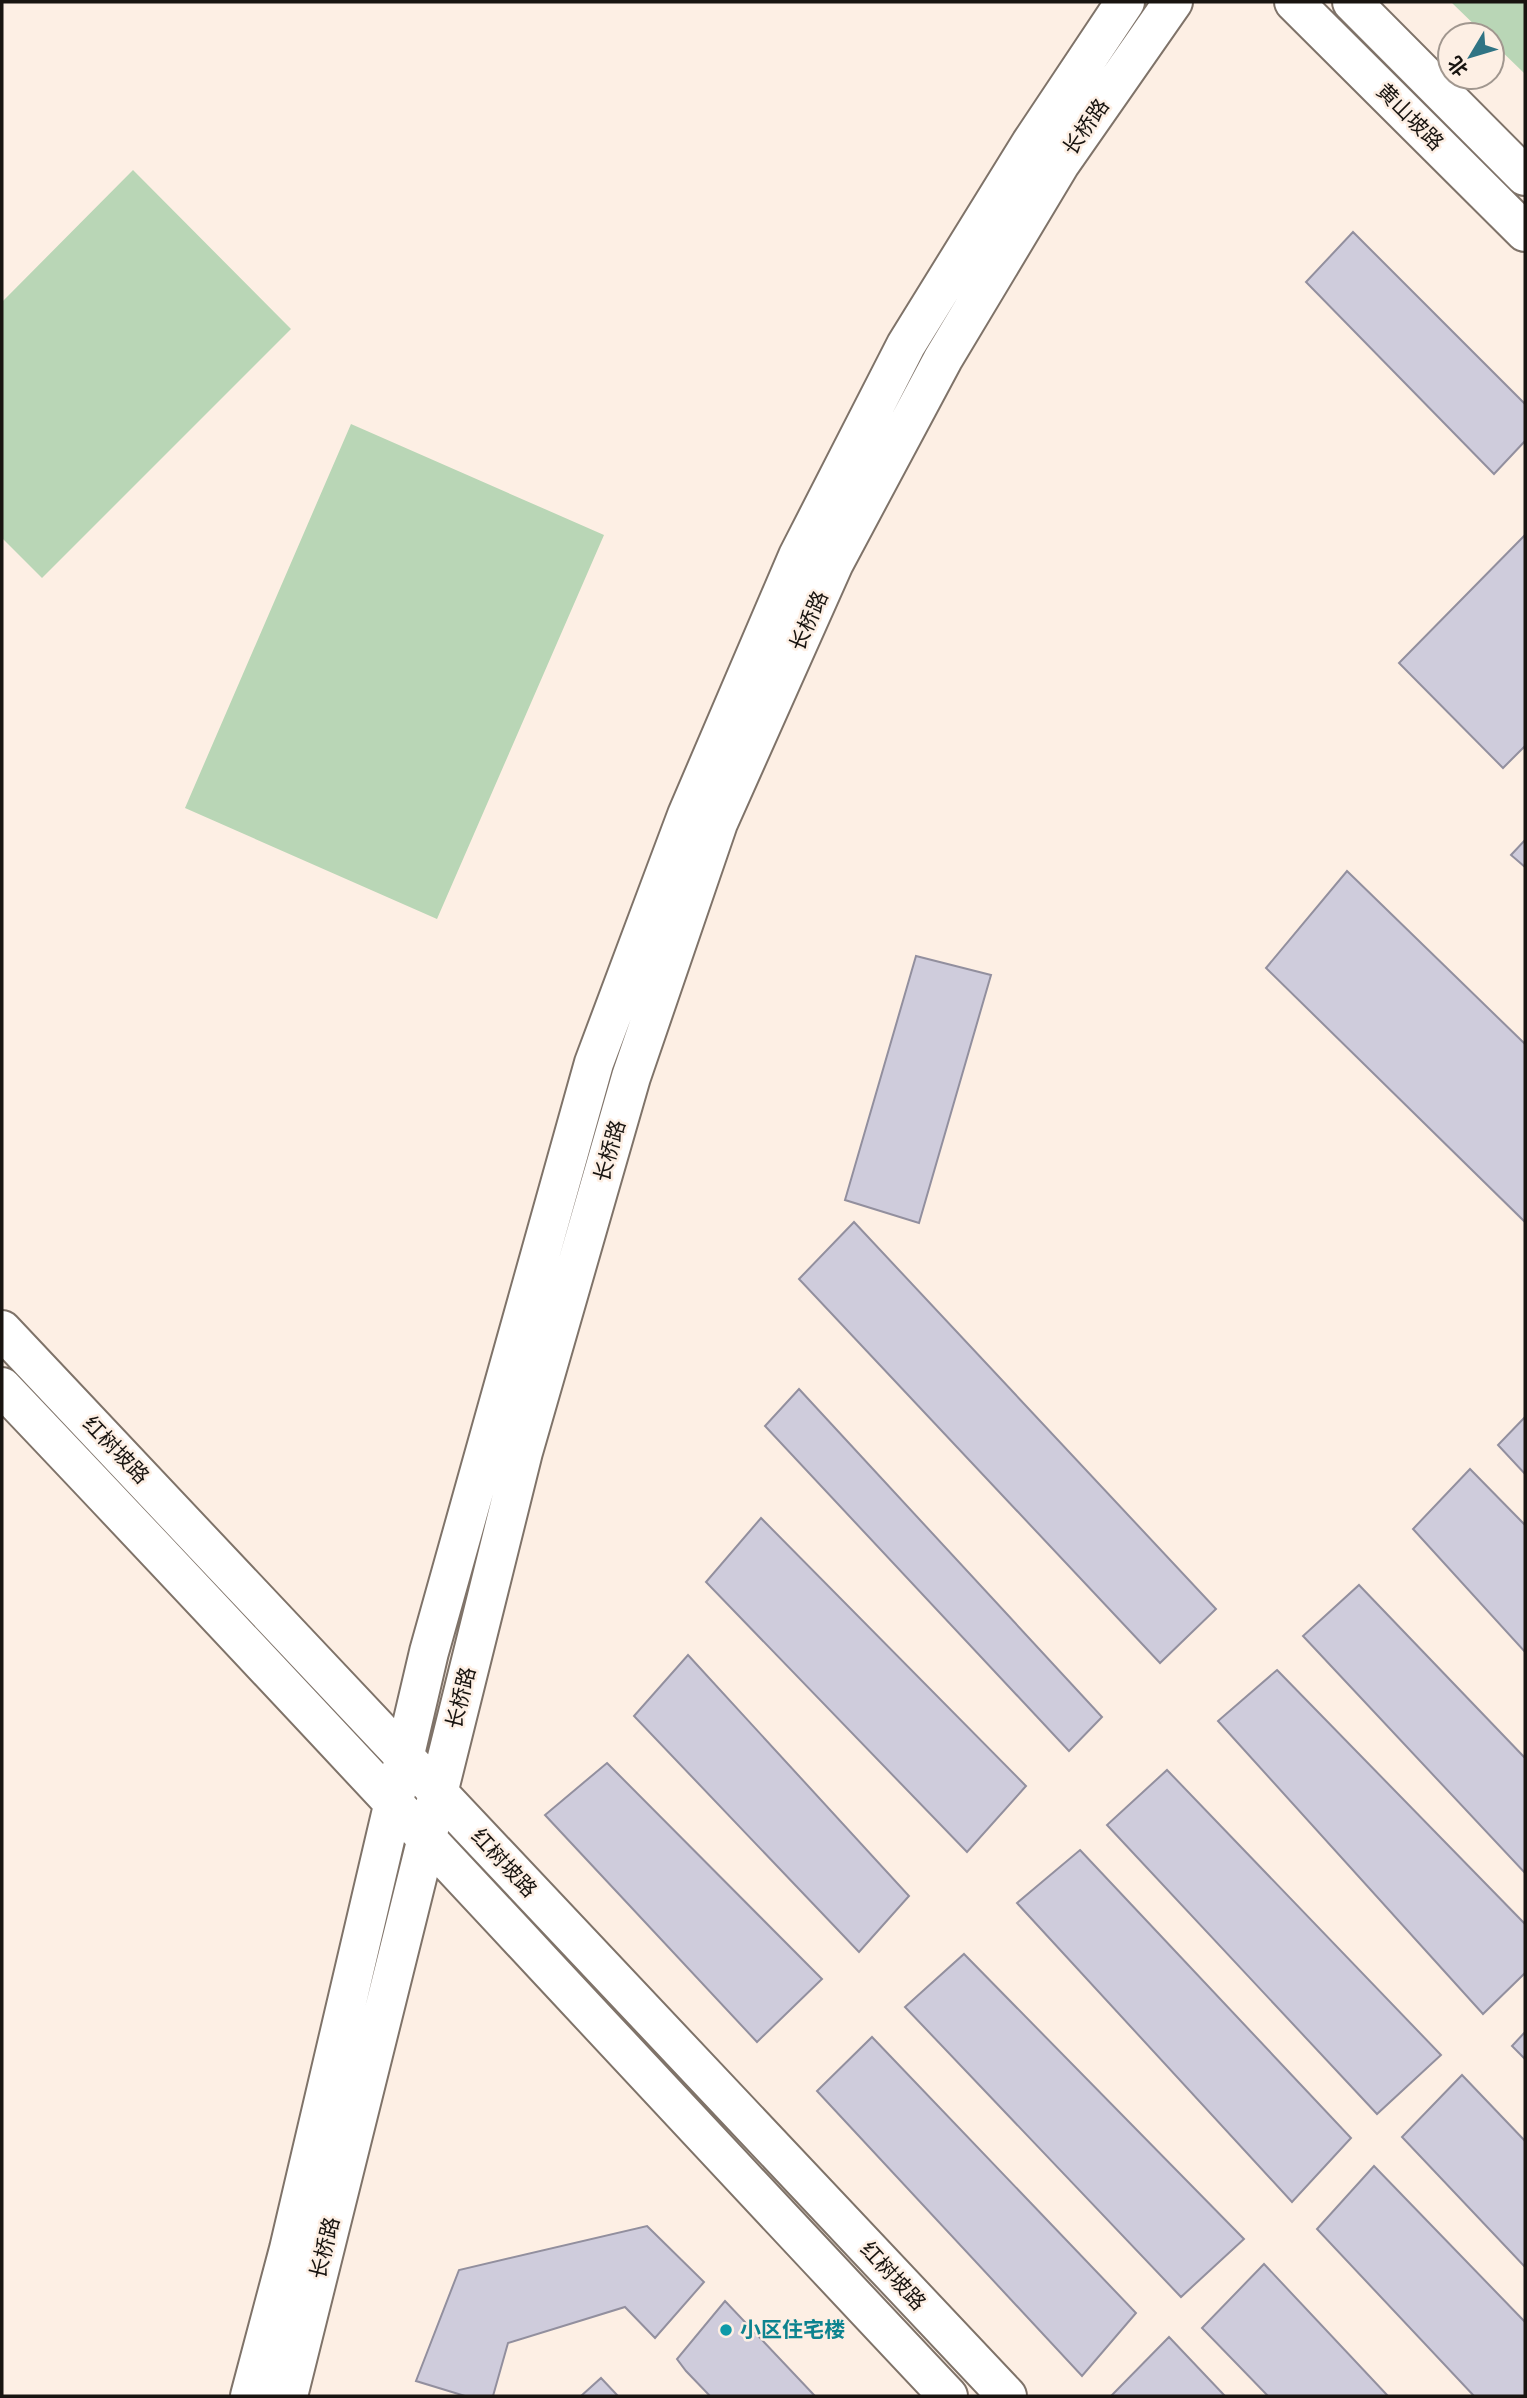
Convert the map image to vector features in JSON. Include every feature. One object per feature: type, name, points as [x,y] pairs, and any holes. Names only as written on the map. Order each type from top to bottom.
[{"type":"main road","name":"长桥路","points":[[250,2396],[289,2249],[392,1802],[436,1625],[594,1063],[687,816],[798,556],[906,345],[1031,143],[1125,2]]},
{"type":"main road","name":"长桥路","points":[[288,2396],[523,1452],[619,1117],[718,823],[834,564],[943,359],[1060,164],[1173,2]]},
{"type":"main road","name":"黄山坡路","points":[[1294,2],[1525,232]]},
{"type":"main road","name":"黄山坡路","points":[[1352,2],[1525,176]]},
{"type":"main road","name":"红树坡路","points":[[2,1330],[1007,2396]]},
{"type":"main road","name":"红树坡路","points":[[2,1387],[948,2396]]},
{"type":"green space","points":[[1451,2],[1525,2],[1525,74],[1506,56],[1506,21],[1471,21]]},
{"type":"green space","points":[[133,170],[291,329],[42,578],[2,538],[2,302]]},
{"type":"green space","points":[[351,424],[604,535],[437,919],[185,808]]},
{"type":"building","points":[[1353,232],[1525,404],[1525,441],[1494,474],[1306,282]]},
{"type":"building","points":[[1525,535],[1525,746],[1503,768],[1399,663]]},
{"type":"building","points":[[1525,840],[1525,867],[1511,855]]},
{"type":"building","points":[[1347,871],[1525,1044],[1525,1222],[1266,968]]},
{"type":"building","points":[[916,956],[991,975],[919,1223],[845,1200]]},
{"type":"building","points":[[854,1222],[1216,1609],[1160,1663],[799,1279]]},
{"type":"building","points":[[799,1389],[1102,1717],[1069,1751],[765,1426]]},
{"type":"building","points":[[1525,1417],[1525,1474],[1498,1445]]},
{"type":"building","points":[[1470,1469],[1525,1525],[1525,1652],[1413,1529]]},
{"type":"building","points":[[761,1518],[1026,1786],[967,1852],[706,1582]]},
{"type":"building","points":[[1359,1585],[1525,1758],[1525,1873],[1303,1636]]},
{"type":"building","points":[[688,1655],[909,1896],[859,1952],[634,1716]]},
{"type":"building","points":[[1277,1670],[1525,1924],[1525,1973],[1483,2014],[1218,1721]]},
{"type":"building","points":[[607,1763],[822,1979],[757,2042],[545,1815]]},
{"type":"building","points":[[1167,1770],[1441,2055],[1377,2114],[1107,1825]]},
{"type":"building","points":[[1080,1850],[1351,2138],[1292,2202],[1017,1903]]},
{"type":"building","points":[[964,1954],[1244,2239],[1181,2297],[905,2007]]},
{"type":"building","points":[[1525,2032],[1525,2059],[1512,2046]]},
{"type":"building","points":[[872,2037],[1136,2313],[1082,2376],[817,2091]]},
{"type":"building","points":[[1462,2075],[1525,2141],[1525,2267],[1402,2137]]},
{"type":"building","points":[[1374,2166],[1525,2322],[1525,2396],[1474,2396],[1317,2229]]},
{"type":"building","points":[[647,2226],[704,2282],[655,2338],[625,2307],[508,2343],[493,2396],[465,2396],[416,2381],[459,2270]]},
{"type":"building","points":[[1264,2264],[1388,2396],[1268,2396],[1202,2328]]},
{"type":"building","name":"小区住宅楼","points":[[725,2301],[815,2396],[710,2396],[686,2371],[677,2359]]},
{"type":"building","points":[[1169,2337],[1225,2396],[1111,2396]]},
{"type":"building","points":[[601,2378],[618,2396],[581,2396]]},
{"type":"place","name":"小区住宅楼","points":[[726,2330]]}]
